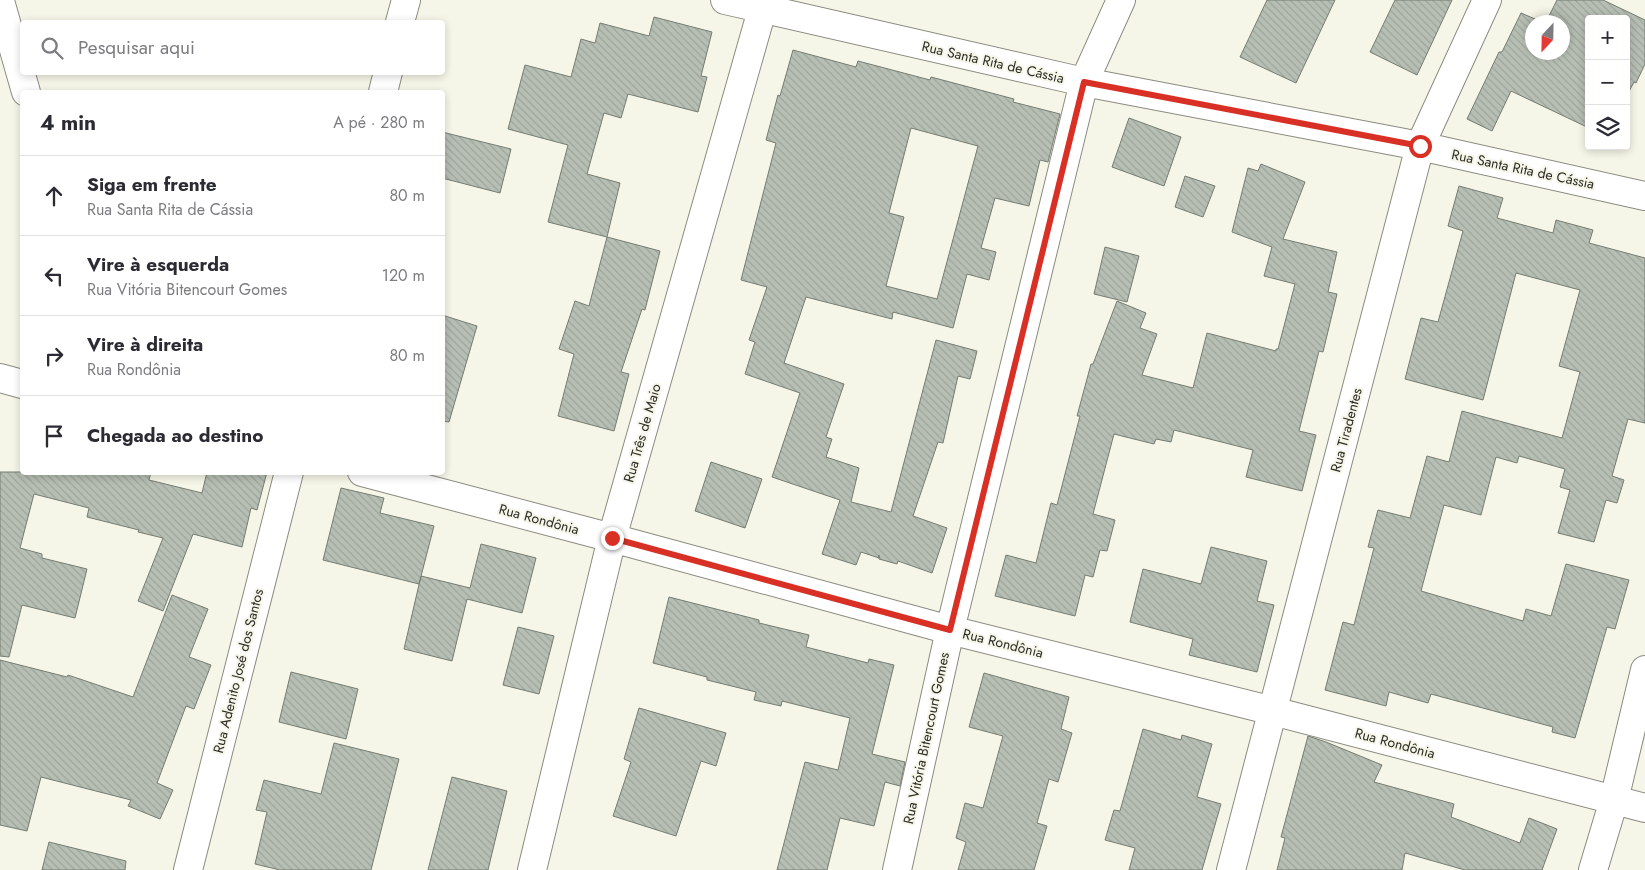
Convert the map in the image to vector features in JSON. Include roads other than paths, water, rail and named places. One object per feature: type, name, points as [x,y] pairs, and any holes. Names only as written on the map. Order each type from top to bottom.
[{"type":"street","points":[[401,20],[406,0]]},
{"type":"street","name":"Rua Santa Rita de Cássia","points":[[725,0],[764,5],[1084,82],[1420,146],[1645,196]]},
{"type":"street","name":"Rua Vitória Bitencourt Gomes","points":[[897,870],[950,630],[1084,82],[1121,0]]},
{"type":"street","name":"Rua Tiradentes","points":[[1231,870],[1420,146],[1487,0]]},
{"type":"street","points":[[0,1],[20,71]]},
{"type":"street","name":"Rua Três de Maio","points":[[532,870],[612,538],[764,5]]},
{"type":"street","points":[[21,75],[25,90]]},
{"type":"street","points":[[384,90],[387,75]]},
{"type":"street","points":[[0,378],[20,383]]},
{"type":"street","name":"Rua Adenito José dos Santos","points":[[188,870],[288,475]]},
{"type":"street","name":"Rua Rondônia","points":[[373,475],[950,630],[1273,711],[1645,808]]},
{"type":"street","points":[[1593,870],[1614,800],[1645,670]]}]
